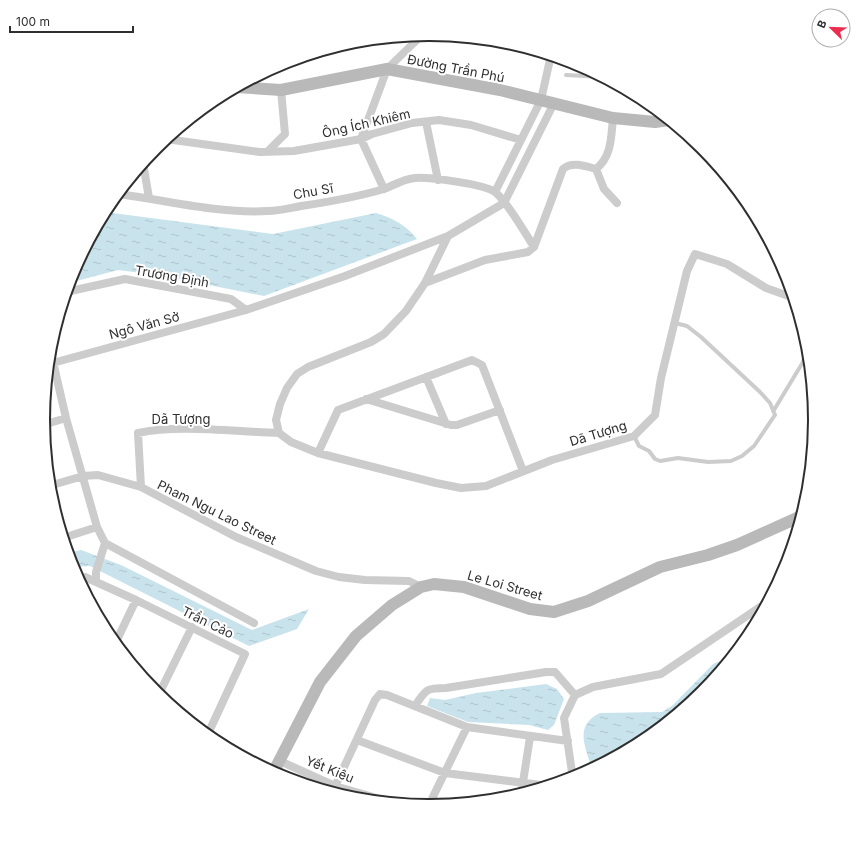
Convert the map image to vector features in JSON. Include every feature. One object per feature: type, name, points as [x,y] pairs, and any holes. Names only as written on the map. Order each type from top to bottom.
[{"type":"street","points":[[384,188],[361,139],[387,69],[415,42]]},
{"type":"street","points":[[495,192],[541,100],[550,61]]},
{"type":"street","name":"Đường Trần Phú","points":[[247,88],[281,90],[387,69],[500,90],[613,118],[655,122],[663,121]]},
{"type":"street","points":[[266,152],[285,134],[281,90]]},
{"type":"street","points":[[278,433],[276,420],[280,404],[287,388],[297,374],[308,367],[371,342],[384,334],[406,311],[425,283],[448,236],[504,202],[554,103]]},
{"type":"street","points":[[425,283],[485,260],[528,252],[534,246],[563,169],[571,165],[596,169],[603,163],[609,152],[613,118]]},
{"type":"street","name":"Ông Ích Khiêm","points":[[174,140],[266,152],[294,151],[361,139],[372,134],[405,125],[439,120],[471,125],[521,140]]},
{"type":"street","points":[[426,122],[438,180]]},
{"type":"street","points":[[596,169],[604,189],[617,203]]},
{"type":"street","points":[[144,170],[149,198]]},
{"type":"street","name":"Chu Sĩ","points":[[124,195],[249,212],[270,211],[325,202],[384,188],[406,179],[416,178],[471,184],[495,192],[504,202],[534,246]]},
{"type":"street","name":"Ngô Văn Sở","points":[[54,362],[246,310],[345,276],[448,236]]},
{"type":"street","name":"Dã Tượng","points":[[141,487],[138,433],[154,429],[278,433],[291,442],[318,453],[436,484],[461,488],[486,486],[579,451],[634,436],[655,415],[661,378],[687,271],[695,254],[727,264],[766,288],[788,296]]},
{"type":"street","name":"Trương Định","points":[[73,290],[125,279],[231,299],[246,310]]},
{"type":"street","points":[[318,453],[338,410],[472,360],[476,360],[482,365],[523,471]]},
{"type":"street","points":[[53,371],[97,527],[104,546],[96,572],[96,582]]},
{"type":"street","points":[[426,377],[446,424]]},
{"type":"street","points":[[366,399],[446,424],[457,425],[500,410]]},
{"type":"street","points":[[50,423],[66,418]]},
{"type":"street","name":"Pham Ngu Lao Street","points":[[55,484],[83,476],[98,475],[141,487],[236,537],[316,571],[339,577],[365,580],[409,581],[421,587]]},
{"type":"street","name":"Le Loi Street","points":[[276,767],[320,682],[356,636],[392,605],[421,587],[434,584],[464,587],[530,610],[554,612],[588,601],[660,567],[708,555],[737,545],[796,520]]},
{"type":"street","points":[[68,536],[97,527]]},
{"type":"street","points":[[104,546],[254,623]]},
{"type":"street","name":"Trần Cảo","points":[[84,577],[136,600],[245,654],[210,730]]},
{"type":"street","points":[[118,637],[136,600]]},
{"type":"street","points":[[572,772],[564,718],[575,695],[593,687],[661,674],[759,608]]},
{"type":"street","points":[[161,689],[192,627]]},
{"type":"street","points":[[415,706],[425,691],[430,688],[446,688],[546,672],[555,672],[575,695]]},
{"type":"street","points":[[335,788],[375,700],[380,694],[415,706],[467,728],[568,741]]},
{"type":"street","points":[[432,800],[467,728]]},
{"type":"street","points":[[522,788],[530,737]]},
{"type":"street","points":[[357,740],[445,773],[535,785]]},
{"type":"street","name":"Yết Kiêu","points":[[280,761],[329,786]]},
{"type":"lane","points":[[566,75],[589,76]]},
{"type":"lane","points":[[634,436],[639,446],[649,451],[655,460],[660,461],[678,458],[708,462],[730,461],[742,456],[754,446],[775,415],[770,403],[760,392],[701,337],[686,326],[675,323]]},
{"type":"lane","points":[[774,410],[804,358]]},
{"type":"water","points":[[112,213],[273,234],[376,213],[399,223],[417,239],[264,296],[164,276],[118,270],[77,281],[89,253]]},
{"type":"water","points":[[81,550],[121,565],[252,630],[309,609],[297,629],[249,646],[90,566],[79,567],[74,552]]},
{"type":"water","points":[[725,659],[698,689],[661,722],[619,749],[590,764],[585,745],[584,731],[592,718],[600,713],[662,712],[673,705],[713,664]]},
{"type":"water","points":[[546,684],[557,689],[564,699],[554,725],[548,730],[529,725],[468,722],[427,706],[430,698],[445,700],[476,693]]}]
